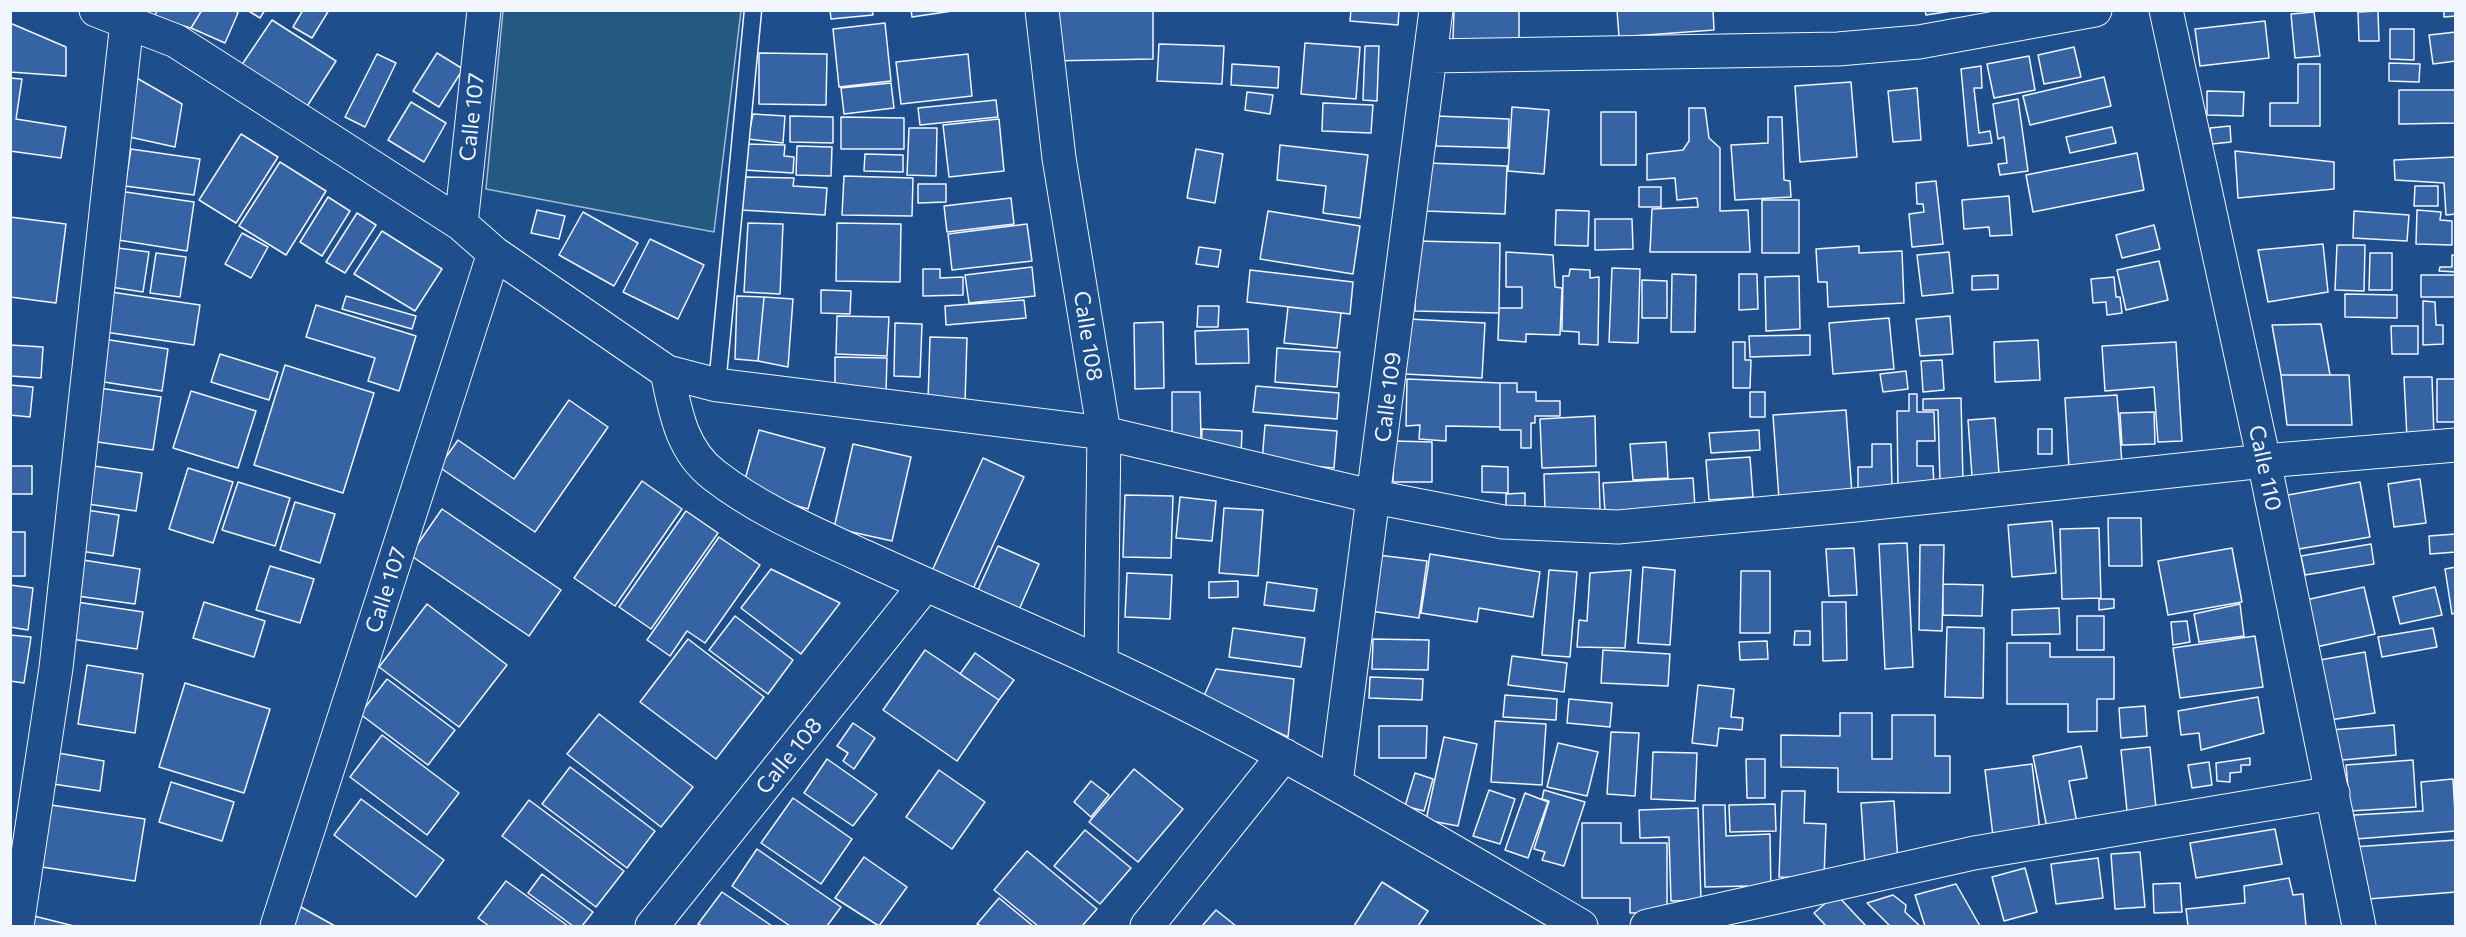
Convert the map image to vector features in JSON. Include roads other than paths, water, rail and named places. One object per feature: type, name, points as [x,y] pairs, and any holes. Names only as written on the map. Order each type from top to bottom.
[{"type":"street","points":[[96,10],[176,41],[461,224],[494,253],[667,372],[717,385],[1104,433],[1375,497],[1503,522],[1618,527],[1855,505],[2264,461],[2456,445]]},
{"type":"street","name":"Calle 107","points":[[461,224],[484,10]]},
{"type":"street","name":"Calle 108","points":[[1042,10],[1059,158],[1104,433],[1101,663]]},
{"type":"street","name":"Calle 109","points":[[1336,783],[1437,10]]},
{"type":"street","points":[[1431,56],[1838,49],[1918,42],[2095,10]]},
{"type":"street","name":"Calle 110","points":[[2166,10],[2264,461],[2360,927]]},
{"type":"street","points":[[17,927],[56,668],[127,22]]},
{"type":"street","name":"Calle 107","points":[[277,927],[494,253]]},
{"type":"street","points":[[667,372],[676,415],[689,449],[711,473],[770,513],[1101,663],[1284,755],[1336,783],[1581,927]]},
{"type":"street","name":"Calle 108","points":[[652,927],[925,585]]},
{"type":"street","points":[[1148,927],[1284,755]]},
{"type":"street","points":[[1647,927],[1974,853],[2332,793]]},
{"type":"lane","points":[[717,385],[753,10]]}]
